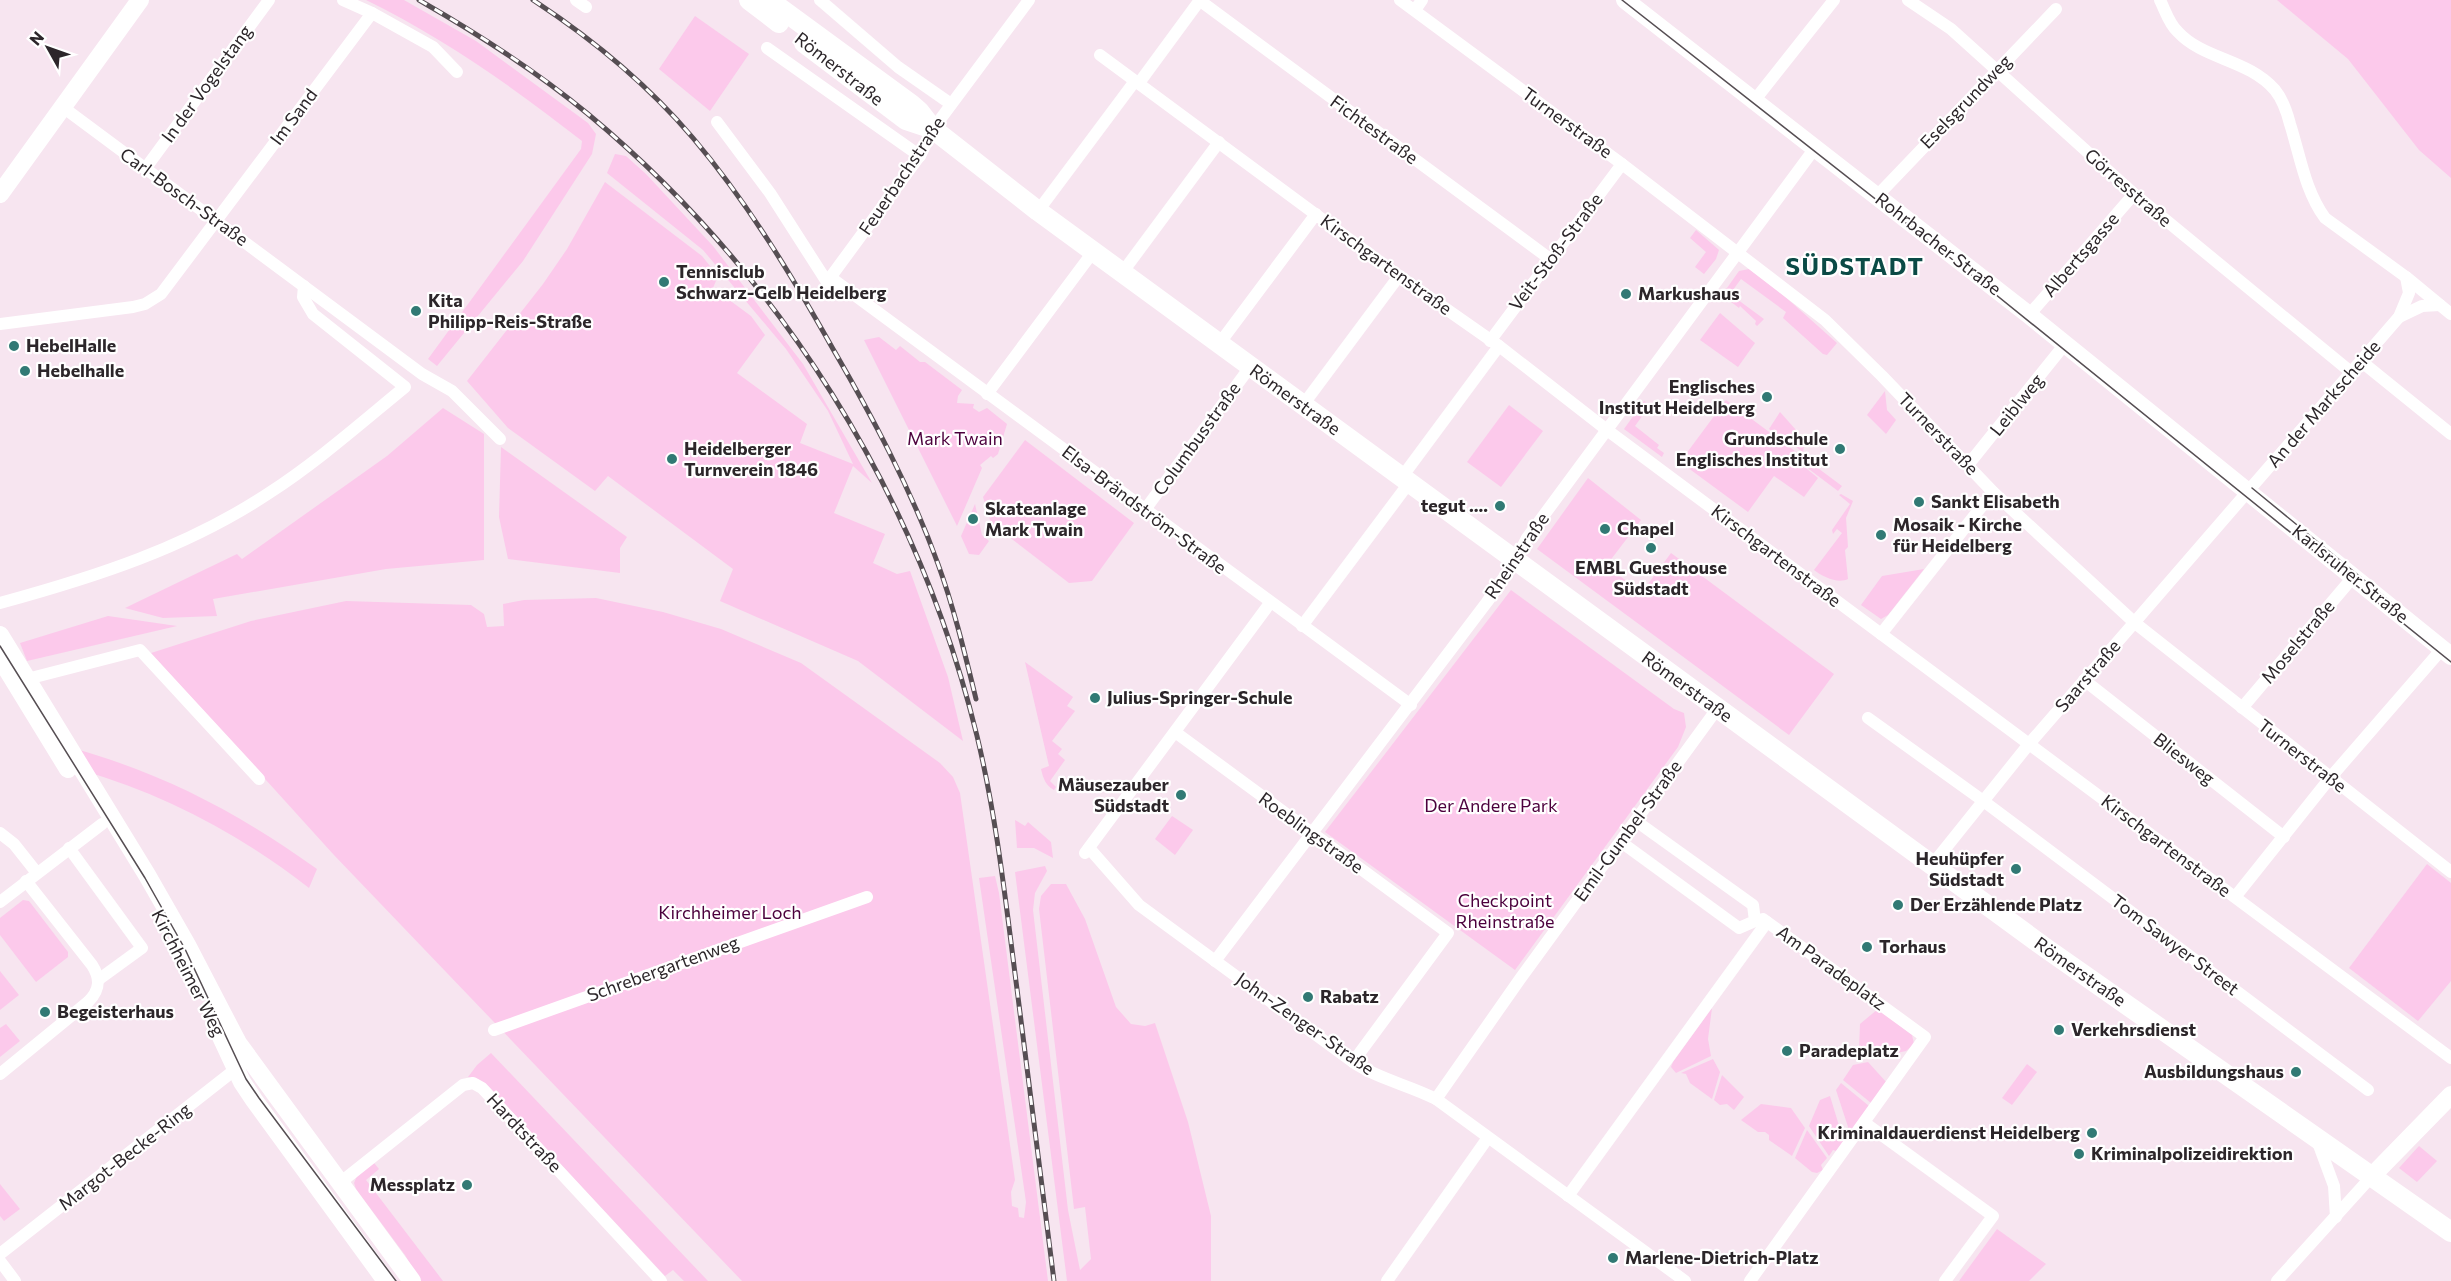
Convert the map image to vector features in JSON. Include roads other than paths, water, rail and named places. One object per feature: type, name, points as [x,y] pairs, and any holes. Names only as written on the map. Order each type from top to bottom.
[{"type":"main road","name":"Römerstraße","points":[[749,0],[906,120],[933,129]]},
{"type":"main road","name":"Römerstraße","points":[[769,0],[911,104],[933,129],[1038,211],[1250,367],[2066,963],[2451,1232]]},
{"type":"street","points":[[0,194],[140,0]]},
{"type":"street","name":"In der Vogelstang","points":[[145,169],[269,0]]},
{"type":"street","points":[[343,0],[372,13],[433,47],[458,72]]},
{"type":"street","name":"Feuerbachstraße","points":[[830,278],[920,156],[933,129],[1029,0]]},
{"type":"street","points":[[1038,211],[1200,0]]},
{"type":"street","name":"Fichtestraße","points":[[1200,0],[1550,259]]},
{"type":"street","name":"Turnerstraße","points":[[1400,0],[1622,164],[1825,320],[1993,492],[2135,623],[2451,872]]},
{"type":"street","points":[[1415,10],[1422,0]]},
{"type":"street","name":"Rohrbacher Straße","points":[[1625,0],[2029,315],[2248,491]]},
{"type":"street","points":[[1754,101],[1834,0]]},
{"type":"street","name":"Görresstraße","points":[[1908,0],[1951,29],[2134,194],[2352,373]]},
{"type":"street","points":[[2160,0],[2174,27],[2186,40],[2242,65],[2276,90],[2286,109],[2309,190],[2318,208],[2336,226],[2406,277],[2451,314]]},
{"type":"street","points":[[828,2],[898,67],[951,104]]},
{"type":"street","name":"Eselsgrundweg","points":[[1877,196],[2056,9]]},
{"type":"street","name":"Im Sand","points":[[0,324],[133,307],[153,300],[161,294],[372,13]]},
{"type":"street","points":[[767,48],[920,156]]},
{"type":"street","name":"Kirschgartenstraße","points":[[1100,55],[1399,276],[1495,344],[2451,1058]]},
{"type":"street","name":"Carl-Bosch-Straße","points":[[64,108],[422,374],[452,392],[500,439]]},
{"type":"street","points":[[717,122],[770,193],[827,282],[830,278]]},
{"type":"street","points":[[1122,273],[1219,142]]},
{"type":"street","name":"Rheinstraße","points":[[1215,961],[1392,726],[1411,705],[1516,560],[1527,538],[1815,148]]},
{"type":"street","name":"Veit-Stoß-Straße","points":[[1406,480],[1550,259],[1622,164]]},
{"type":"street","name":"Albertsgasse","points":[[2029,315],[2134,194]]},
{"type":"street","points":[[1219,344],[1316,214]]},
{"type":"street","points":[[987,394],[1093,252]]},
{"type":"street","points":[[1303,405],[1399,276]]},
{"type":"street","name":"An der Markscheide","points":[[2248,491],[2399,317],[2409,293],[2406,277]]},
{"type":"street","name":"Elsa-Brändström-Straße","points":[[830,278],[1411,705]]},
{"type":"street","points":[[0,603],[78,582],[135,562],[222,521],[268,494],[307,467],[405,387],[313,314],[303,297],[304,286]]},
{"type":"street","name":"An der Markscheide","points":[[2399,317],[2422,306],[2440,305]]},
{"type":"street","name":"Leiblweg","points":[[1968,465],[2065,344]]},
{"type":"street","points":[[2361,362],[2451,434]]},
{"type":"street","name":"Columbusstraße","points":[[1144,511],[1250,367]]},
{"type":"street","points":[[1302,626],[1406,480]]},
{"type":"street","name":"Karlsruher Straße","points":[[2248,491],[2447,651]]},
{"type":"street","name":"Saarstraße","points":[[1932,865],[2029,744],[2248,491]]},
{"type":"street","points":[[1881,634],[1993,492]]},
{"type":"street","name":"Moselstraße","points":[[2242,708],[2354,576]]},
{"type":"street","points":[[1175,732],[1270,603]]},
{"type":"street","name":"Kirchheimer Weg","points":[[0,635],[147,875],[243,1064],[254,1100],[386,1281]]},
{"type":"street","points":[[27,680],[140,650],[259,779]]},
{"type":"street","points":[[2235,897],[2330,778],[2447,651]]},
{"type":"street","name":"Kirchheimer Weg","points":[[0,658],[141,885],[203,998],[243,1064],[287,1107],[412,1281]]},
{"type":"street","name":"Bliesweg","points":[[2084,680],[2284,837]]},
{"type":"street","name":"Emil-Gumbel-Straße","points":[[1436,1100],[1717,709]]},
{"type":"street","name":"Tom Sawyer Street","points":[[1868,717],[2368,1090]]},
{"type":"street","name":"Roeblingstraße","points":[[1175,732],[1448,933],[1353,1062]]},
{"type":"street","name":"John-Zenger-Straße","points":[[1175,732],[1087,851],[1138,905],[1353,1062],[1366,1071],[1415,1088],[1436,1100],[1685,1281]]},
{"type":"street","points":[[1621,842],[1739,928],[1761,921],[1753,905],[1636,821]]},
{"type":"street","points":[[0,902],[102,824]]},
{"type":"street","points":[[0,833],[14,844],[37,873]]},
{"type":"street","points":[[69,848],[142,948],[98,980]]},
{"type":"street","points":[[0,1074],[88,1002],[98,990],[98,975],[92,964],[26,881]]},
{"type":"street","name":"Schrebergartenweg","points":[[494,1030],[867,897]]},
{"type":"street","name":"Am Paradeplatz","points":[[1568,1196],[1761,921],[1925,1037],[1750,1281]]},
{"type":"street","name":"Margot-Becke-Ring","points":[[0,1254],[243,1064]]},
{"type":"street","name":"Hardtstraße","points":[[341,1182],[463,1085],[473,1083],[482,1088],[661,1281]]},
{"type":"street","points":[[2277,1281],[2372,1176],[2451,1095]]},
{"type":"street","points":[[1865,1123],[1994,1216],[1946,1281]]},
{"type":"street","points":[[2316,1137],[2334,1186],[2336,1216]]},
{"type":"street","points":[[1387,1281],[1487,1138]]},
{"type":"street","points":[[0,1260],[15,1281]]},
{"type":"tram line","points":[[1622,0],[1948,256],[2451,662]]},
{"type":"tram line","points":[[2252,488],[2391,602]]},
{"type":"tram line","points":[[0,646],[145,878],[185,949],[246,1079],[396,1281]]},
{"type":"railway","points":[[419,0],[484,39],[548,82],[588,114],[657,176],[721,244],[779,317],[832,394],[878,475],[918,559],[951,646],[984,767],[1005,894],[1054,1281]]},
{"type":"railway","points":[[533,0],[618,63],[676,118],[732,188],[768,240],[802,294],[862,401],[916,508],[949,597],[976,699]]},
{"type":"place","name":"Tennisclub Schwarz-Gelb Heidelberg","points":[[664,282]]},
{"type":"place","name":"Markushaus","points":[[1626,294]]},
{"type":"place","name":"Kita Philipp-Reis-Straße","points":[[416,311]]},
{"type":"place","name":"HebelHalle","points":[[14,346]]},
{"type":"place","name":"Hebelhalle","points":[[25,371]]},
{"type":"place","name":"Englisches Institut Heidelberg","points":[[1767,397]]},
{"type":"place","name":"Grundschule Englisches Institut","points":[[1840,449]]},
{"type":"place","name":"Heidelberger Turnverein 1846","points":[[672,459]]},
{"type":"place","name":"Sankt Elisabeth","points":[[1919,502]]},
{"type":"place","name":"tegut ....","points":[[1500,506]]},
{"type":"place","name":"Skateanlage Mark Twain","points":[[973,519]]},
{"type":"place","name":"Chapel","points":[[1605,529]]},
{"type":"place","name":"Mosaik - Kirche für Heidelberg","points":[[1881,535]]},
{"type":"place","name":"EMBL Guesthouse Südstadt","points":[[1651,548]]},
{"type":"place","name":"Julius-Springer-Schule","points":[[1095,698]]},
{"type":"place","name":"Mäusezauber Südstadt","points":[[1181,795]]},
{"type":"place","name":"Heuhüpfer Südstadt","points":[[2016,869]]},
{"type":"place","name":"Der Erzählende Platz","points":[[1898,905]]},
{"type":"place","name":"Torhaus","points":[[1867,947]]},
{"type":"place","name":"Rabatz","points":[[1308,997]]},
{"type":"place","name":"Begeisterhaus","points":[[45,1012]]},
{"type":"place","name":"Verkehrsdienst","points":[[2059,1030]]},
{"type":"place","name":"Paradeplatz","points":[[1787,1051]]},
{"type":"place","name":"Ausbildungshaus","points":[[2296,1072]]},
{"type":"place","name":"Kriminaldauerdienst Heidelberg","points":[[2092,1133]]},
{"type":"place","name":"Kriminalpolizeidirektion","points":[[2079,1154]]},
{"type":"place","name":"Messplatz","points":[[467,1185]]},
{"type":"place","name":"Marlene-Dietrich-Platz","points":[[1613,1258]]},
{"type":"district","name":"SÜDSTADT","points":[[1855,267]]},
{"type":"park label","name":"Mark Twain","points":[[955,439]]},
{"type":"park label","name":"Der Andere Park","points":[[1491,806]]},
{"type":"park label","name":"Checkpoint Rheinstraße","points":[[1505,911]]},
{"type":"park label","name":"Kirchheimer Loch","points":[[730,913]]}]
